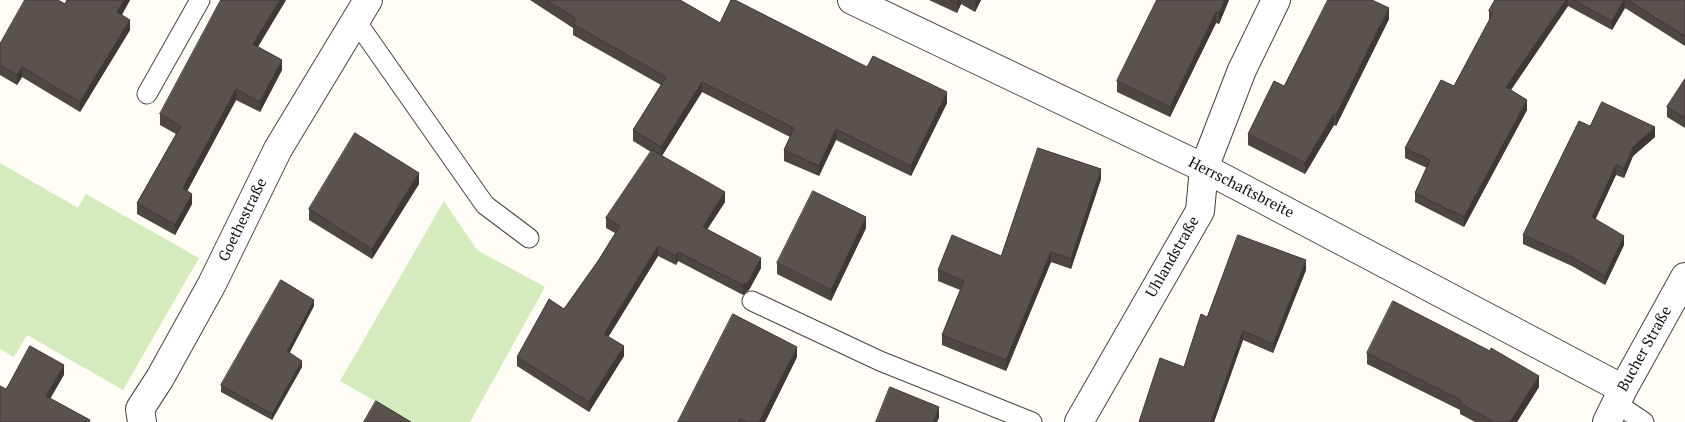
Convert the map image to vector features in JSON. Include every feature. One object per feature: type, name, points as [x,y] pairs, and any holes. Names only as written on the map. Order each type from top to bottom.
[{"type":"street","name":"Herrschaftsbreite","points":[[852,0],[1204,168],[1615,404]]},
{"type":"street","name":"Uhlandstraße","points":[[1079,422],[1200,211],[1204,168],[1242,70],[1276,0]]},
{"type":"street","name":"Goethestraße","points":[[142,422],[140,409],[160,378],[212,284],[278,149],[362,10]]},
{"type":"street","name":"Bucher Straße","points":[[1615,404],[1685,277]]},
{"type":"lane","points":[[147,94],[200,0]]},
{"type":"lane","name":"Goethestraße","points":[[362,10],[485,205],[529,238]]},
{"type":"lane","points":[[752,301],[880,361],[1032,422]]},
{"type":"lane","points":[[1615,404],[1644,422]]},
{"type":"green space","points":[[0,163],[78,208],[86,194],[199,258],[123,390],[27,335],[14,357],[0,349]]},
{"type":"green space","points":[[444,201],[477,250],[545,287],[470,422],[412,422],[340,381]]},
{"type":"building","points":[[25,0],[58,0],[65,4],[67,0],[124,0],[117,12],[130,20],[80,102],[22,67],[17,75],[0,65],[0,44]]},
{"type":"building","points":[[221,0],[280,0],[253,44],[282,60],[260,102],[236,89],[183,188],[192,194],[175,225],[137,203],[181,126],[160,114]]},
{"type":"building","points":[[547,0],[680,0],[720,23],[731,0],[735,0],[867,67],[873,56],[947,92],[911,166],[836,129],[819,166],[784,150],[794,128],[702,82],[661,147],[633,130],[666,77],[573,24],[576,19]]},
{"type":"building","points":[[1157,0],[1225,0],[1219,13],[1216,12],[1170,107],[1117,81]]},
{"type":"building","points":[[1328,0],[1372,0],[1389,8],[1336,115],[1334,114],[1305,163],[1248,134],[1274,81],[1284,86]]},
{"type":"building","points":[[1495,0],[1566,0],[1506,87],[1527,100],[1464,217],[1415,193],[1430,160],[1405,148],[1441,80],[1454,86],[1493,13],[1489,11]]},
{"type":"building","points":[[1574,0],[1624,0],[1612,21]]},
{"type":"building","points":[[1628,0],[1685,0],[1685,36]]},
{"type":"building","points":[[1685,79],[1685,118],[1667,107]]},
{"type":"building","points":[[1602,102],[1655,127],[1633,147],[1624,169],[1616,165],[1592,217],[1624,236],[1605,276],[1572,257],[1523,235],[1579,121],[1590,126]]},
{"type":"building","points":[[355,133],[419,173],[372,249],[309,209]]},
{"type":"building","points":[[1038,148],[1101,169],[1071,259],[1051,252],[1006,360],[942,335],[964,281],[938,270],[952,235],[1001,256]]},
{"type":"building","points":[[652,150],[725,192],[703,227],[761,258],[749,281],[743,285],[678,252],[676,256],[658,246],[604,334],[624,346],[589,402],[517,357],[549,299],[564,309],[598,261],[620,226],[606,218]]},
{"type":"building","points":[[813,191],[866,217],[831,290],[777,263]]},
{"type":"building","points":[[1238,235],[1306,260],[1273,344],[1243,331],[1211,422],[1139,422],[1160,358],[1184,367],[1201,314],[1207,317]]},
{"type":"building","points":[[281,280],[314,300],[287,351],[302,361],[272,414],[221,385]]},
{"type":"building","points":[[1393,301],[1490,351],[1491,348],[1539,376],[1510,422],[1494,422],[1460,403],[1461,400],[1367,353]]},
{"type":"building","points":[[733,314],[797,347],[759,422],[747,422],[740,418],[738,422],[678,422]]},
{"type":"building","points":[[30,346],[64,365],[46,396],[90,420],[89,422],[0,422],[0,386],[6,389]]},
{"type":"building","points":[[890,387],[939,407],[933,422],[876,422]]},
{"type":"building","points":[[376,401],[411,422],[364,422]]}]
